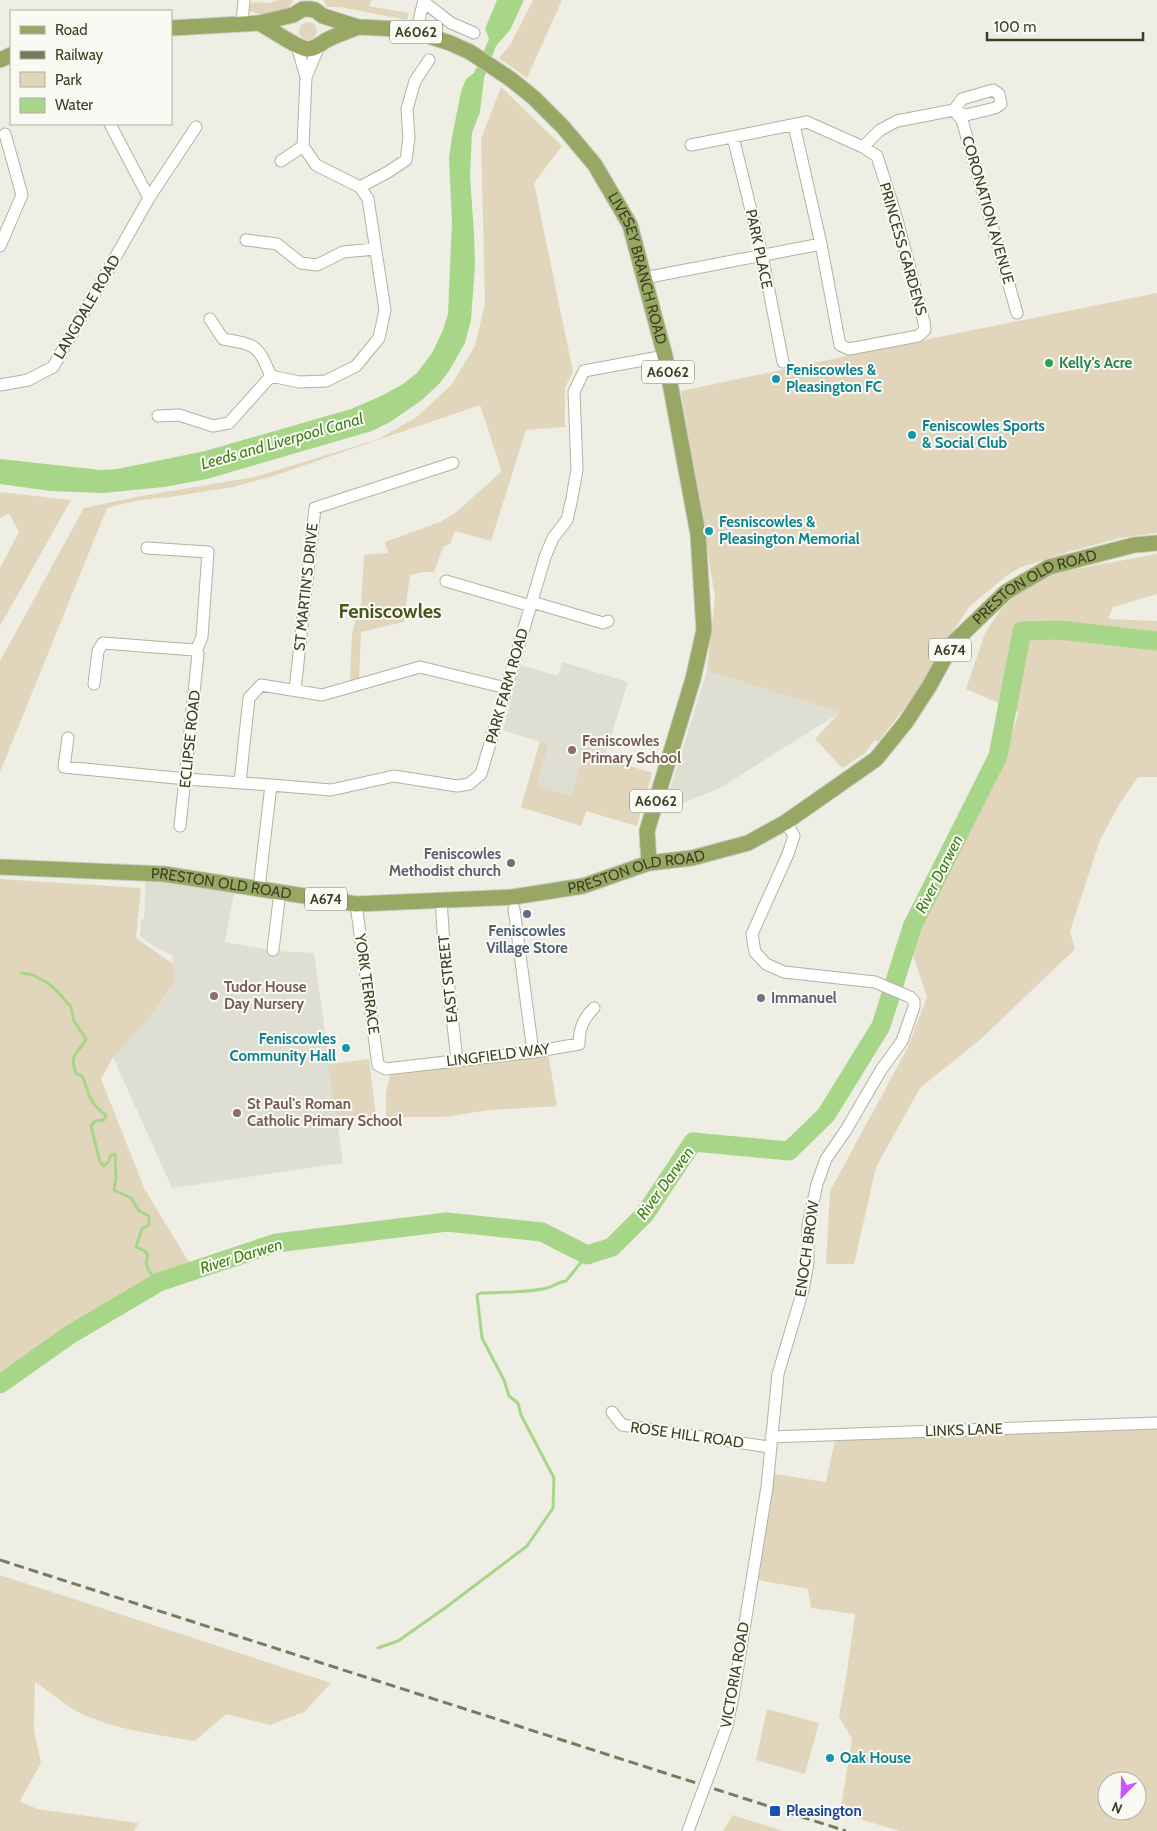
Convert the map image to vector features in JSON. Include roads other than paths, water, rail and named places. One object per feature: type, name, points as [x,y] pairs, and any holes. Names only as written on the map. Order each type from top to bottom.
[{"type":"main road","name":"LIVESEY BRANCH ROAD","points":[[172,28],[259,23],[293,15],[303,9],[309,9],[315,10],[323,16],[358,27],[377,27],[416,32],[450,43],[470,52],[534,98],[563,127],[595,165],[630,226],[665,356],[698,534],[704,630],[693,679],[646,831],[649,863]]},
{"type":"main road","points":[[293,15],[288,28],[294,44]]},
{"type":"main road","points":[[321,44],[328,32],[328,26],[323,16]]},
{"type":"main road","name":"LIVESEY BRANCH ROAD","points":[[259,23],[294,44],[308,49],[358,27]]},
{"type":"main road","name":"PRESTON OLD ROAD","points":[[0,867],[164,874],[356,904],[513,897],[583,886],[649,863],[692,858],[748,843],[786,822],[876,759],[906,722],[953,644],[1006,592],[1049,567],[1134,545],[1157,543]]},
{"type":"street","points":[[242,23],[244,0]]},
{"type":"street","points":[[416,32],[424,1],[451,23],[474,33]]},
{"type":"street","points":[[294,44],[306,77]]},
{"type":"street","points":[[271,376],[299,382],[326,381],[356,366],[379,338],[385,310],[368,199],[360,187],[316,165],[303,146],[306,77],[321,44]]},
{"type":"street","points":[[360,187],[406,160],[409,138],[407,109],[415,81],[428,60]]},
{"type":"street","name":"CORONATION AVENUE","points":[[863,146],[880,130],[897,121],[954,110],[962,120],[1017,313]]},
{"type":"street","name":"PRINCESS GARDENS","points":[[691,145],[807,122],[863,146],[877,156],[896,216],[925,330],[918,336],[849,349],[840,345],[821,244],[794,125]]},
{"type":"street","points":[[111,125],[149,198]]},
{"type":"street","name":"LANGDALE ROAD","points":[[0,385],[28,380],[53,367],[149,198],[196,127]]},
{"type":"street","points":[[0,246],[22,195],[5,134]]},
{"type":"street","name":"PARK PLACE","points":[[734,137],[762,255],[782,362]]},
{"type":"street","points":[[281,161],[303,146]]},
{"type":"street","points":[[246,240],[277,244],[301,263],[317,265],[343,252],[375,249]]},
{"type":"street","points":[[644,278],[821,244]]},
{"type":"street","points":[[210,319],[223,339],[247,343],[260,351],[271,376]]},
{"type":"street","name":"PARK FARM ROAD","points":[[68,738],[64,767],[331,790],[394,776],[457,786],[468,784],[481,774],[545,556],[553,538],[567,520],[577,469],[574,392],[584,371],[665,356]]},
{"type":"street","points":[[158,416],[179,416],[213,426],[229,423],[271,376]]},
{"type":"street","name":"ST MARTIN'S DRIVE","points":[[295,690],[315,508],[453,462]]},
{"type":"street","name":"ECLIPSE ROAD","points":[[147,548],[208,552],[202,636],[196,651],[199,658],[180,826]]},
{"type":"street","points":[[446,581],[603,623],[608,621]]},
{"type":"street","points":[[94,684],[98,651],[103,643],[196,651]]},
{"type":"street","points":[[240,782],[249,698],[260,685],[322,695],[420,667],[506,688]]},
{"type":"street","points":[[259,888],[271,785]]},
{"type":"street","name":"ENOCH BROW","points":[[762,1514],[778,1374],[803,1290],[808,1262],[808,1225],[817,1184],[826,1159],[846,1130],[881,1070],[902,1041],[912,1002],[875,982],[784,972],[766,964],[755,952],[752,934],[788,854],[794,836],[786,822]]},
{"type":"street","points":[[272,950],[280,892]]},
{"type":"street","name":"EAST STREET","points":[[441,899],[444,945],[457,1060]]},
{"type":"street","name":"YORK TERRACE","points":[[356,904],[378,1065]]},
{"type":"street","points":[[514,909],[533,1052]]},
{"type":"street","name":"LINGFIELD WAY","points":[[378,1065],[386,1069],[533,1052],[579,1044],[579,1031],[586,1015],[594,1008]]},
{"type":"street","name":"ROSE HILL ROAD","points":[[612,1412],[622,1425],[770,1442]]},
{"type":"street","name":"LINKS LANE","points":[[770,1442],[1157,1423]]},
{"type":"street","name":"VICTORIA ROAD","points":[[688,1831],[727,1726],[731,1710],[762,1514]]},
{"type":"water","name":"Leeds and Liverpool Canal","points":[[497,0],[524,0],[510,30],[496,46],[484,78],[480,112],[472,133],[470,176],[475,265],[471,320],[465,343],[439,384],[422,400],[390,422],[372,431],[207,479],[164,487],[103,493],[50,491],[0,484],[0,459],[101,470],[117,469],[205,451],[351,409],[403,384],[417,373],[432,353],[448,314],[452,221],[449,158],[452,137],[461,92],[466,79],[474,73],[489,39],[485,29]]},
{"type":"waterway","name":"River Darwen","points":[[0,1384],[71,1334],[159,1282],[276,1243],[447,1222],[542,1232],[587,1255],[612,1247],[645,1214],[693,1142],[789,1151],[826,1115],[881,1026],[912,927],[998,756],[1022,631],[1059,630],[1157,641]]},
{"type":"waterway","points":[[21,973],[33,975],[56,990],[71,1007],[74,1021],[86,1039],[75,1054],[73,1061],[76,1073],[83,1077],[93,1103],[106,1115],[104,1120],[95,1121],[91,1126],[100,1162],[104,1166],[111,1155],[115,1154],[116,1177],[114,1190],[131,1198],[139,1211],[149,1216],[149,1225],[142,1229],[136,1247],[145,1251],[148,1255],[147,1267],[159,1282]]},
{"type":"waterway","points":[[378,1648],[398,1641],[527,1546],[553,1508],[554,1478],[521,1415],[518,1403],[509,1396],[504,1380],[482,1338],[477,1295],[481,1293],[539,1290],[566,1281],[587,1255]]},
{"type":"railway","points":[[0,1560],[846,1831]]},
{"type":"place","name":"Kelly's Acre","points":[[1049,363]]},
{"type":"place","name":"Feniscowles & Pleasington FC","points":[[776,379]]},
{"type":"place","name":"Feniscowles Sports & Social Club","points":[[912,435]]},
{"type":"place","name":"Fesniscowles & Pleasington Memorial","points":[[709,531]]},
{"type":"place","name":"Feniscowles Primary School","points":[[572,750]]},
{"type":"place","name":"Feniscowles Methodist church","points":[[511,863]]},
{"type":"place","name":"Feniscowles Village Store","points":[[527,914]]},
{"type":"place","name":"Tudor House Day Nursery","points":[[214,996]]},
{"type":"place","name":"Immanuel","points":[[761,998]]},
{"type":"place","name":"Feniscowles Community Hall","points":[[346,1048]]},
{"type":"place","name":"St Paul's Roman Catholic Primary School","points":[[237,1113]]},
{"type":"place","name":"Oak House","points":[[830,1758]]},
{"type":"place","name":"Pleasington","points":[[775,1811]]},
{"type":"district","name":"Feniscowles","points":[[390,611]]}]
